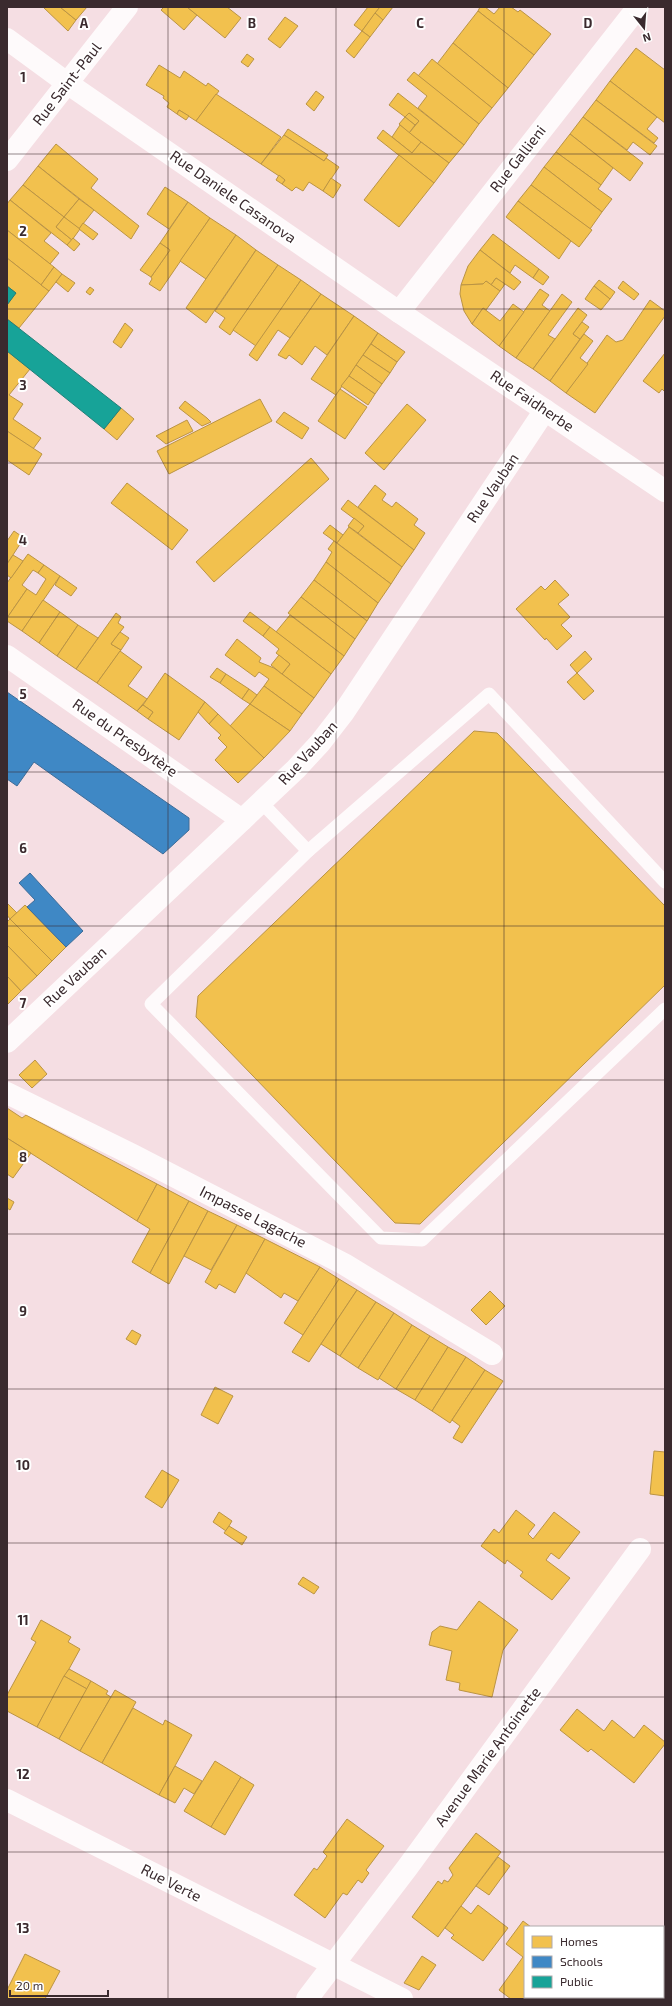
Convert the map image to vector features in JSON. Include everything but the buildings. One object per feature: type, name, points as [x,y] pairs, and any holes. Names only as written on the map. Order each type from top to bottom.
[{"type":"street","name":"Rue Saint-Paul","points":[[7,160],[127,7]]},
{"type":"street","name":"Rue Gallieni","points":[[399,312],[638,7]]},
{"type":"street","name":"Rue Daniele Casanova","points":[[7,39],[67,83],[399,312]]},
{"type":"street","name":"Rue Faidherbe","points":[[399,312],[665,491]]},
{"type":"street","name":"Rue Vauban","points":[[7,1042],[261,802],[320,743],[344,712],[545,410]]},
{"type":"street","name":"Rue du Presbytère","points":[[7,656],[242,820]]},
{"type":"street","name":"Impasse Lagache","points":[[7,1093],[140,1158],[344,1264],[492,1354]]},
{"type":"street","name":"Avenue Marie Antoinette","points":[[334,1965],[640,1549]]},
{"type":"street","name":"Rue Verte","points":[[7,1800],[402,1999]]},
{"type":"street","points":[[307,1999],[334,1965]]},
{"type":"lane","points":[[665,882],[489,694],[308,850],[151,1004],[381,1238],[422,1240],[665,1009]]},
{"type":"lane","points":[[261,802],[308,850]]}]
